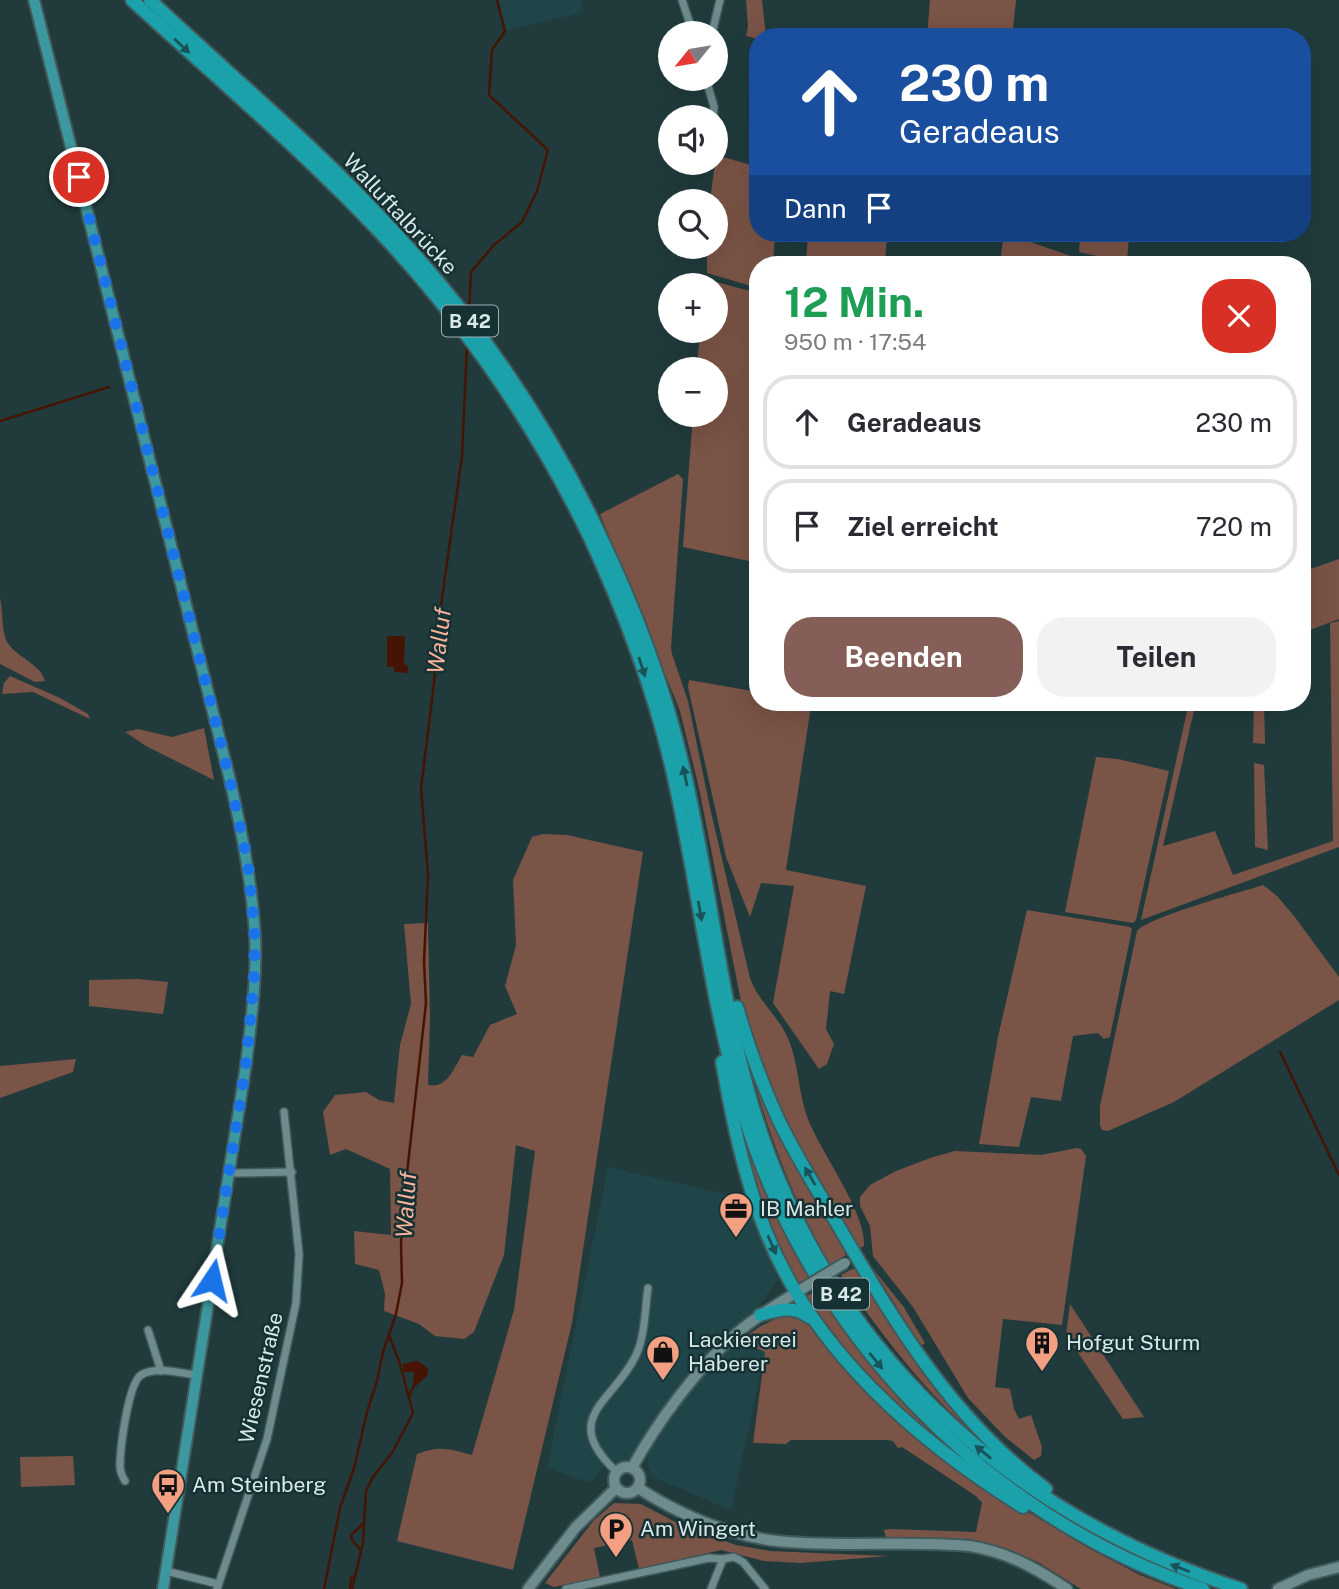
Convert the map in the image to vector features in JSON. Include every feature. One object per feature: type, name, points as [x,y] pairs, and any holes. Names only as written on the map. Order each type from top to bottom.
[{"type":"highway","name":"B 42","points":[[132,0],[298,145]]},
{"type":"highway","name":"B 42","points":[[150,0],[298,145]]},
{"type":"highway","name":"Walluftalbrücke","points":[[298,145],[397,234],[467,316],[541,425],[593,533]]},
{"type":"highway","name":"B 42","points":[[593,533],[641,631],[672,721],[741,1063],[765,1143],[799,1221],[841,1294],[891,1362],[919,1393],[981,1451],[1048,1501],[1121,1543],[1187,1571],[1241,1589]]},
{"type":"highway","name":"B 42","points":[[593,533],[631,636],[666,744],[732,1067],[756,1150],[790,1230],[834,1305],[886,1374],[946,1436],[1013,1491],[1087,1537],[1156,1571],[1203,1589]]},
{"type":"highway","points":[[717,939],[766,1092],[794,1149],[916,1353],[965,1416],[1009,1459],[1036,1482],[1121,1543]]},
{"type":"highway","points":[[714,988],[722,1058],[745,1165],[766,1232],[815,1321]]},
{"type":"highway","points":[[760,1315],[793,1309],[806,1314],[874,1390],[951,1457],[996,1490],[1049,1523],[1087,1537]]},
{"type":"main road","points":[[34,0],[240,825],[248,863],[255,938],[253,1009],[230,1172],[163,1589]]},
{"type":"main road","points":[[632,1468],[654,1432],[721,1348],[760,1315],[856,1256]]},
{"type":"main road","points":[[624,1467],[632,1468],[640,1476],[638,1488],[629,1493],[616,1488],[614,1480],[617,1472],[624,1467]]},
{"type":"main road","points":[[530,1589],[576,1527],[616,1488]]},
{"type":"main road","points":[[638,1488],[692,1518],[753,1537],[795,1543],[929,1544],[981,1548],[1023,1562],[1067,1589]]},
{"type":"main road","points":[[1278,1589],[1308,1575],[1339,1567]]},
{"type":"street","points":[[682,0],[689,21]]},
{"type":"street","points":[[715,21],[720,0]]},
{"type":"street","name":"Wiesenstraße","points":[[166,1571],[218,1587],[267,1439],[296,1303],[299,1254],[284,1112]]},
{"type":"street","points":[[236,1173],[292,1172]]},
{"type":"street","points":[[617,1472],[597,1449],[590,1426],[598,1407],[636,1356],[648,1288]]},
{"type":"street","points":[[148,1330],[161,1371]]},
{"type":"street","points":[[125,1481],[120,1463],[133,1385],[144,1373],[161,1371],[196,1375]]},
{"type":"street","points":[[566,1589],[709,1558],[723,1559],[734,1556],[740,1559],[765,1589]]},
{"type":"street","points":[[711,1589],[723,1559]]},
{"type":"shaded area","points":[[497,0],[581,0],[583,12],[505,31]]},
{"type":"shaded area","points":[[746,0],[762,0],[765,28],[749,28],[749,37],[746,36]]},
{"type":"shaded area","points":[[930,0],[1016,0],[1013,28],[928,28]]},
{"type":"shaded area","points":[[728,158],[749,164],[749,242],[774,242],[774,256],[749,256],[749,285],[728,279],[728,273],[707,273],[707,259],[728,259],[728,189],[712,189],[713,175],[728,175]]},
{"type":"shaded area","points":[[807,242],[886,242],[886,256],[807,256]]},
{"type":"shaded area","points":[[1003,242],[1030,242],[1071,256],[1001,256]]},
{"type":"shaded area","points":[[1080,242],[1128,242],[1127,256],[1096,256],[1079,252]]},
{"type":"shaded area","points":[[728,285],[749,291],[749,561],[683,547],[692,427],[728,427],[728,357],[698,357],[699,343],[728,343]]},
{"type":"shaded area","points":[[678,474],[683,479],[672,654],[688,701],[750,978],[787,1036],[808,1119],[858,1217],[864,1246],[860,1248],[856,1246],[799,1149],[767,1081],[744,1017],[699,788],[680,711],[600,514]]},
{"type":"shaded area","points":[[1339,559],[1339,619],[1311,630],[1311,569]]},
{"type":"shaded area","points":[[0,598],[7,642],[39,670],[45,681],[35,682],[0,664]]},
{"type":"shaded area","points":[[1339,621],[1339,847],[1141,920],[1187,711],[1194,711],[1163,846],[1215,831],[1233,875],[1333,841],[1330,623]]},
{"type":"shaded area","points":[[387,636],[405,636],[404,664],[408,666],[408,673],[394,672],[394,667],[387,667]]},
{"type":"shaded area","points":[[10,676],[60,698],[88,714],[90,719],[33,692],[2,694],[4,683]]},
{"type":"shaded area","points":[[689,680],[749,690],[749,711],[810,711],[786,870],[866,886],[844,994],[830,991],[826,1029],[834,1044],[827,1064],[819,1069],[773,1003],[794,886],[761,883],[750,917],[726,857],[688,687]]},
{"type":"shaded area","points":[[1254,711],[1264,711],[1265,744],[1253,743]]},
{"type":"shaded area","points":[[204,728],[214,780],[146,746],[125,732],[138,729],[172,737]]},
{"type":"shaded area","points":[[1096,757],[1118,759],[1169,771],[1136,920],[1133,923],[1065,912]]},
{"type":"shaded area","points":[[1254,763],[1264,765],[1268,850],[1255,847]]},
{"type":"shaded area","points":[[543,834],[567,835],[643,852],[572,1323],[513,1570],[397,1541],[417,1454],[445,1449],[472,1455],[514,1310],[535,1151],[516,1145],[504,1255],[474,1332],[464,1339],[435,1336],[419,1324],[384,1311],[385,1294],[379,1270],[355,1264],[354,1231],[391,1235],[390,1169],[346,1149],[330,1155],[323,1112],[335,1095],[366,1092],[379,1100],[394,1103],[400,1045],[411,1004],[404,924],[428,923],[428,1085],[445,1081],[462,1055],[473,1057],[490,1025],[517,1014],[505,986],[516,945],[513,880],[532,837]]},
{"type":"shaded area","points":[[1263,885],[1277,896],[1294,916],[1339,977],[1339,1000],[1174,1102],[1108,1131],[1102,1130],[1100,1106],[1137,931],[1176,912]]},
{"type":"shaded area","points":[[1027,910],[1132,929],[1110,1037],[1104,1039],[1098,1033],[1073,1036],[1061,1101],[1031,1097],[1019,1147],[979,1144],[998,1037]]},
{"type":"shaded area","points":[[138,979],[168,982],[163,1014],[89,1006],[89,980]]},
{"type":"shaded area","points":[[743,1038],[846,1247],[845,1256],[830,1265],[789,1183],[759,1097]]},
{"type":"shaded area","points":[[76,1059],[73,1072],[0,1098],[0,1066]]},
{"type":"shaded area","points":[[732,1083],[811,1276],[800,1283],[784,1258],[764,1210],[749,1160]]},
{"type":"shaded area","points":[[1077,1148],[1086,1156],[1062,1325],[1003,1319],[995,1387],[1010,1389],[1019,1419],[1031,1415],[1042,1447],[1041,1456],[1034,1460],[1004,1436],[968,1398],[913,1307],[873,1256],[870,1226],[860,1206],[860,1197],[870,1185],[896,1171],[955,1151],[1041,1155]]},
{"type":"shaded area","points":[[608,1167],[746,1199],[778,1279],[756,1310],[732,1329],[742,1343],[765,1352],[731,1510],[651,1476],[647,1460],[649,1454],[640,1449],[624,1461],[609,1459],[590,1483],[547,1468]]},
{"type":"shaded area","points":[[852,1269],[859,1270],[1001,1456],[977,1437],[934,1395],[894,1349],[841,1275]]},
{"type":"shaded area","points":[[873,1269],[903,1306],[925,1343],[921,1346]]},
{"type":"shaded area","points":[[819,1289],[896,1391],[986,1479],[918,1425],[857,1366],[806,1300],[807,1296]]},
{"type":"shaded area","points":[[1070,1304],[1144,1417],[1123,1419],[1066,1335]]},
{"type":"shaded area","points":[[783,1315],[805,1316],[845,1363],[998,1494],[1088,1548],[1140,1575],[1176,1589],[1081,1589],[1038,1562],[1008,1549],[976,1540],[886,1538],[884,1530],[890,1529],[976,1532],[982,1503],[976,1496],[902,1447],[898,1448],[893,1441],[791,1440],[786,1444],[753,1443],[765,1352],[742,1343],[743,1339],[759,1327]]},
{"type":"shaded area","points":[[417,1362],[427,1369],[426,1375],[413,1387],[414,1372],[404,1372],[403,1365]]},
{"type":"shaded area","points":[[73,1456],[75,1485],[21,1487],[20,1457]]},
{"type":"shaded area","points":[[614,1503],[641,1504],[681,1525],[736,1545],[770,1551],[889,1556],[801,1563],[764,1561],[721,1550],[639,1569],[632,1540],[594,1548],[600,1577],[554,1587],[545,1583],[594,1520]]},
{"type":"waterway","name":"Walluf","points":[[469,313],[471,272],[494,245],[522,222],[537,191],[548,150],[489,95],[492,50],[505,31],[497,0]]},
{"type":"waterway","name":"Walluf","points":[[324,1589],[340,1508],[354,1468],[402,1283],[403,1209],[426,1003],[424,962],[428,875],[421,788],[441,605],[462,457],[467,344]]},
{"type":"waterway","points":[[0,421],[109,387]]},
{"type":"waterway","points":[[1280,1052],[1339,1175]]},
{"type":"waterway","name":"Walluf","points":[[352,1589],[363,1543],[366,1491],[373,1477],[392,1453],[413,1413],[389,1335]]},
{"type":"waterway","name":"Walluf","points":[[404,1365],[417,1362],[427,1369],[426,1375],[413,1387],[409,1396]]},
{"type":"waterway","name":"Walluf","points":[[360,1549],[351,1535],[364,1523]]},
{"type":"waterway","name":"Walluf","points":[[350,1589],[351,1578],[356,1575]]},
{"type":"place","name":"IB Mahler","points":[[736,1239]]},
{"type":"place","name":"Hofgut Sturm","points":[[1042,1373]]},
{"type":"place","name":"Lackiererei Haberer","points":[[663,1382]]},
{"type":"place","name":"Am Steinberg","points":[[168,1515]]},
{"type":"place","name":"Am Wingert","points":[[616,1559]]},
{"type":"route","points":[[79,177],[228,772],[248,863],[253,902],[253,1009],[212,1280]]}]
